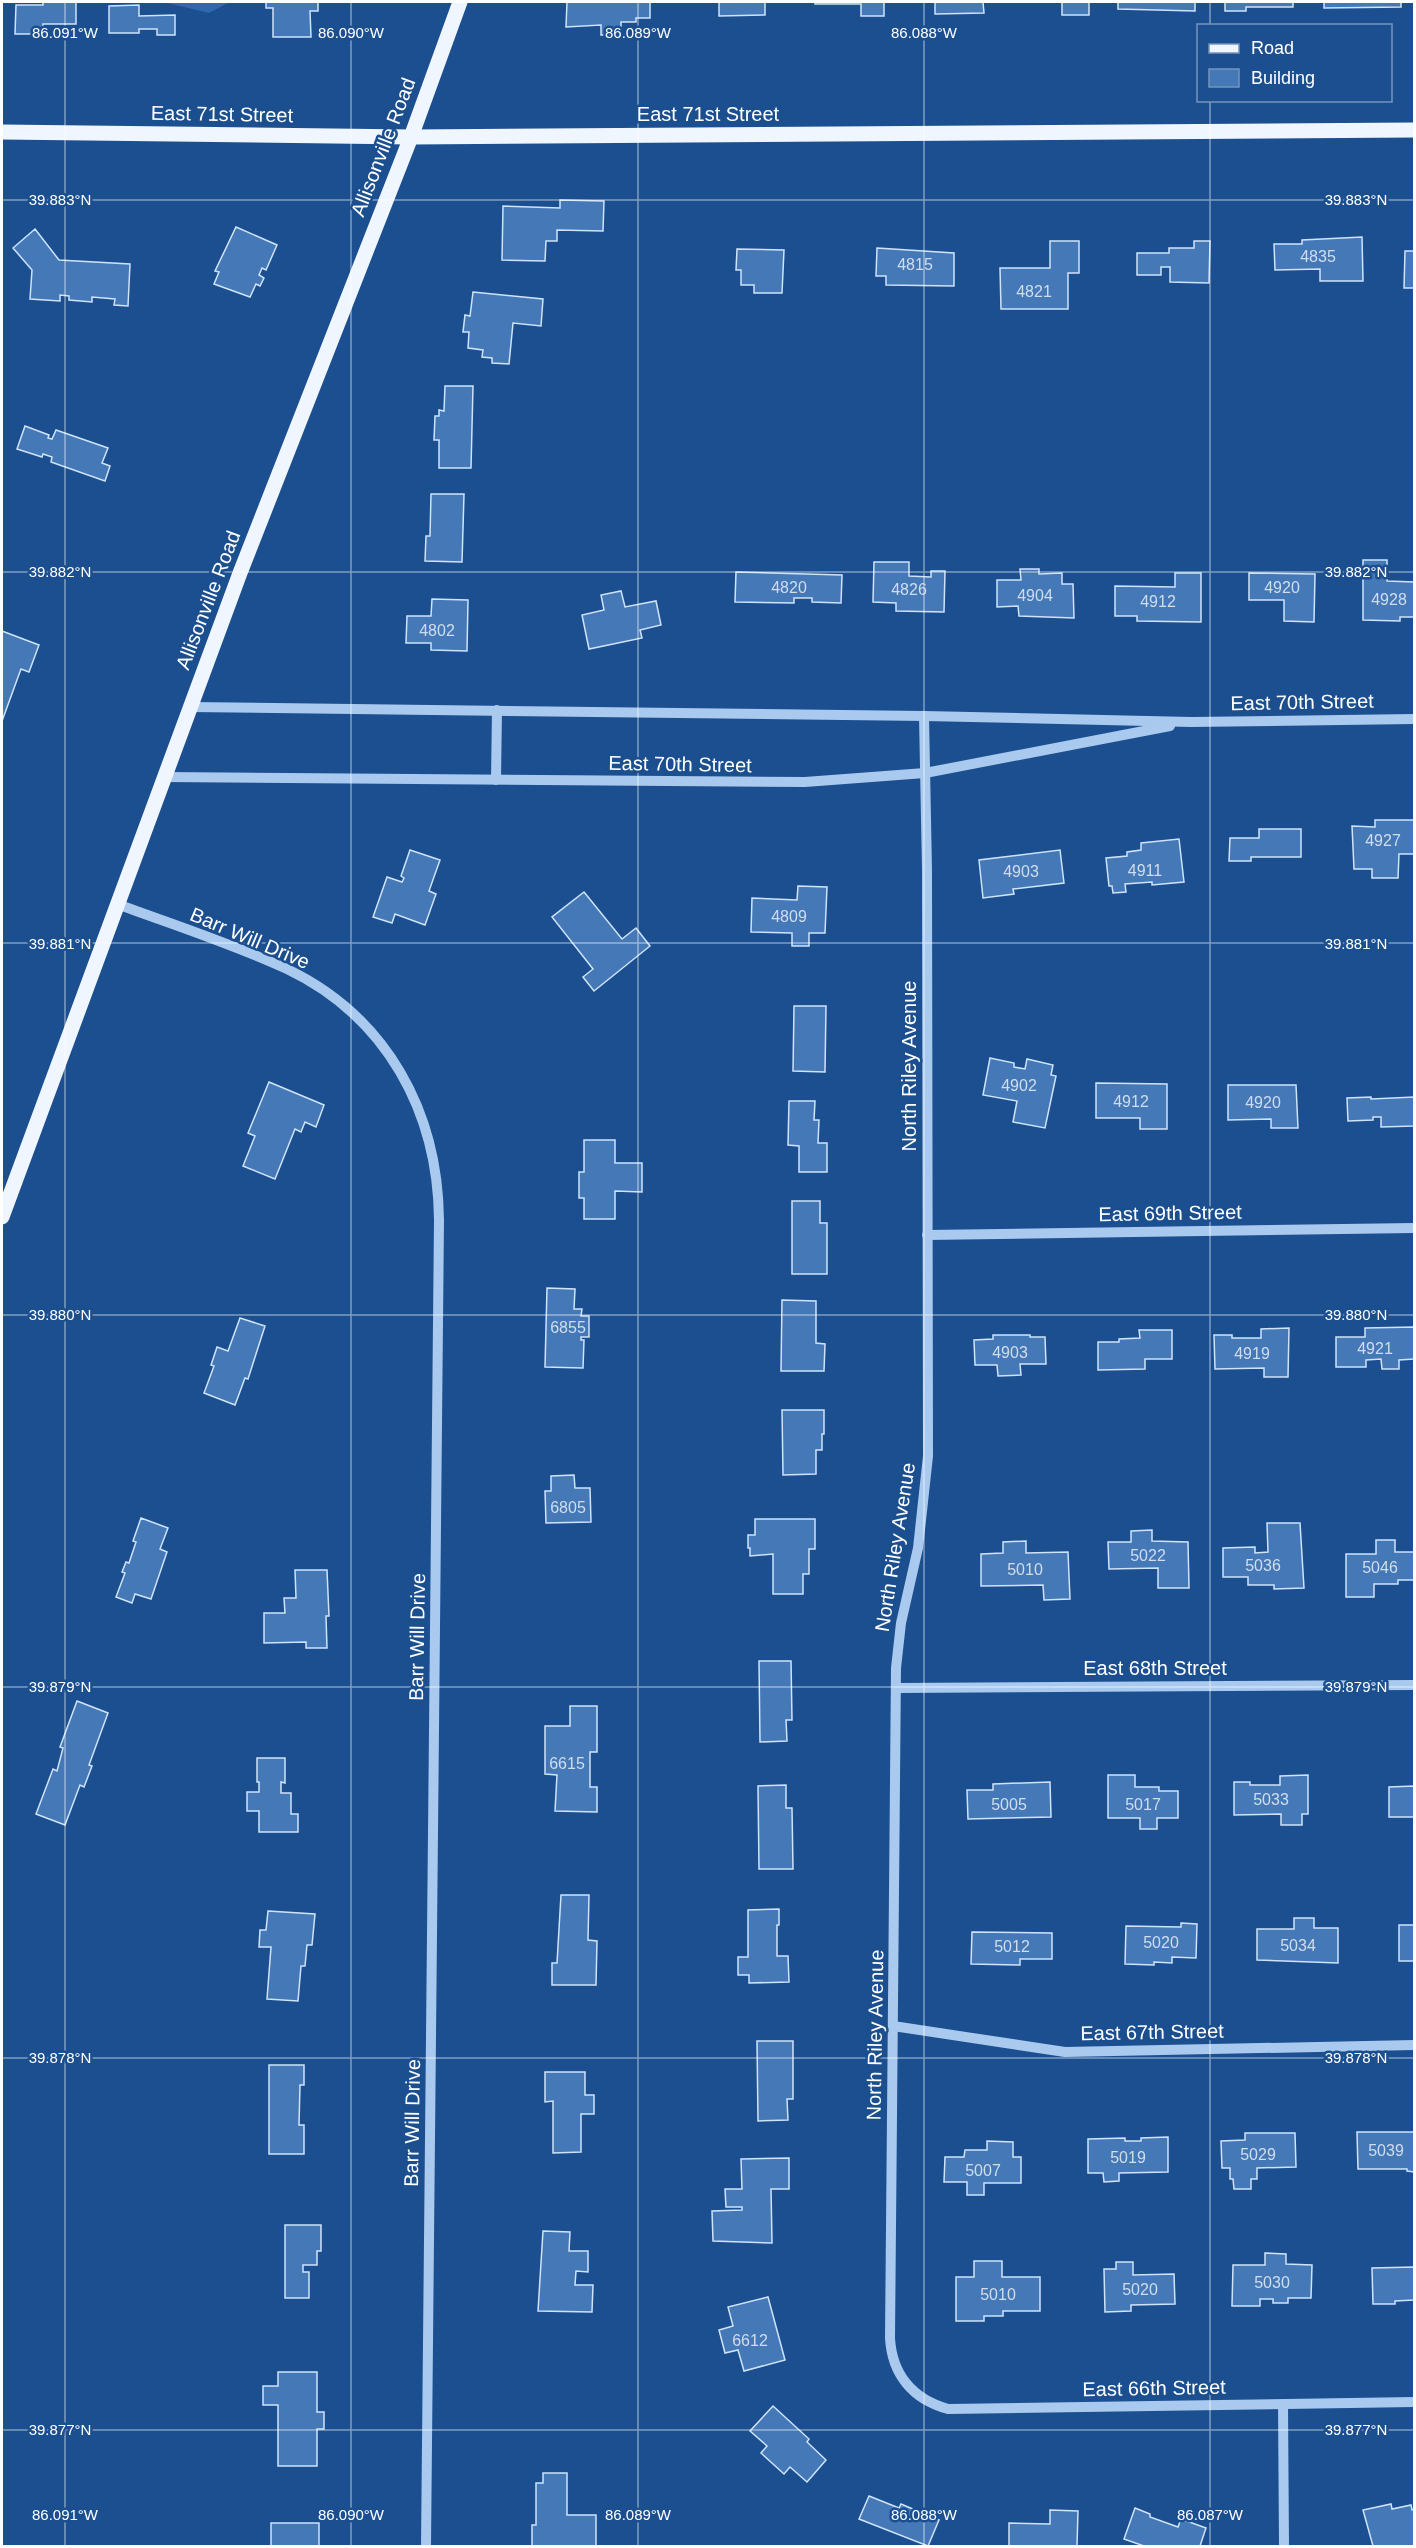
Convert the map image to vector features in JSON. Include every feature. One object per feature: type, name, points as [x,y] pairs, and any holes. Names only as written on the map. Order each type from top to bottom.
[{"type":"main road","name":"Allisonville Road","points":[[2,1217],[163,777],[411,136],[460,2]]},
{"type":"main road","name":"East 71st Street","points":[[2,132],[411,136],[1414,130]]},
{"type":"street","name":"East 70th Street","points":[[190,707],[924,716],[1191,722],[1414,718]]},
{"type":"street","points":[[496,780],[497,710]]},
{"type":"street","name":"North Riley Avenue","points":[[904,2382],[893,2361],[890,2338],[896,1688],[899,1638],[918,1548],[928,1456],[924,716]]},
{"type":"street","name":"East 70th Street","points":[[163,777],[765,783],[925,773],[1191,722]]},
{"type":"street","name":"Barr Will Drive","points":[[117,904],[267,960],[296,974],[339,1001],[369,1030],[395,1062],[423,1118],[436,1168],[440,1220],[426,2547]]},
{"type":"street","name":"East 69th Street","points":[[927,1235],[1414,1228]]},
{"type":"street","name":"East 68th Street","points":[[896,1688],[1414,1685]]},
{"type":"street","name":"East 67th Street","points":[[893,2026],[1065,2052],[1414,2045]]},
{"type":"street","name":"East 66th Street","points":[[904,2382],[917,2395],[948,2409],[1414,2402]]},
{"type":"street","points":[[1283,2404],[1284,2547]]},
{"type":"shaded area","points":[[163,2],[230,2],[209,13]]},
{"type":"building","points":[[43,2],[76,2],[76,24],[43,24],[43,34],[15,34],[16,5],[43,5]]},
{"type":"building","points":[[266,2],[318,2],[318,11],[310,11],[311,37],[273,37],[273,8],[266,8]]},
{"type":"building","points":[[567,2],[650,2],[650,18],[636,18],[636,22],[621,22],[621,35],[601,35],[601,25],[566,27]]},
{"type":"building","points":[[719,2],[765,2],[765,15],[719,16]]},
{"type":"building","points":[[815,2],[884,2],[884,16],[861,16],[861,4],[815,4]]},
{"type":"building","points":[[935,2],[983,2],[984,13],[935,14]]},
{"type":"building","points":[[1062,2],[1089,2],[1089,15],[1062,15]]},
{"type":"building","points":[[1118,2],[1195,2],[1195,11],[1118,9]]},
{"type":"building","points":[[1225,2],[1293,2],[1293,7],[1246,7],[1246,11],[1225,11]]},
{"type":"building","points":[[1324,2],[1401,2],[1401,7],[1324,8]]},
{"type":"building","points":[[139,5],[139,16],[175,15],[175,35],[157,35],[157,29],[139,29],[139,33],[109,33],[109,6]]},
{"type":"building","points":[[560,200],[604,201],[603,231],[557,230],[557,241],[546,241],[545,261],[502,260],[503,206],[560,208]]},
{"type":"building","points":[[236,227],[277,245],[266,270],[262,268],[259,275],[264,278],[260,286],[256,284],[250,297],[214,284],[219,272],[215,271]]},
{"type":"building","points":[[35,229],[59,260],[130,264],[128,306],[114,305],[115,299],[92,297],[92,302],[69,300],[69,296],[60,295],[60,301],[30,299],[32,270],[13,248]]},
{"type":"building","points":[[1362,237],[1363,281],[1320,281],[1320,269],[1275,270],[1274,244],[1302,244],[1302,240]]},
{"type":"building","points":[[1050,241],[1079,241],[1079,273],[1068,273],[1068,309],[1001,309],[1000,268],[1050,268]]},
{"type":"building","points":[[1194,241],[1210,241],[1209,283],[1170,282],[1170,267],[1161,267],[1161,275],[1137,275],[1137,253],[1169,253],[1169,248],[1194,248]]},
{"type":"building","points":[[877,248],[954,253],[954,286],[886,285],[886,276],[876,276]]},
{"type":"building","points":[[737,249],[784,250],[782,293],[754,293],[754,285],[741,285],[741,270],[736,270]]},
{"type":"building","points":[[1405,251],[1414,251],[1414,288],[1404,288]]},
{"type":"building","points":[[473,292],[543,299],[541,326],[513,323],[509,364],[492,363],[492,358],[482,357],[483,350],[468,348],[469,332],[463,332],[465,315],[470,316]]},
{"type":"building","points":[[445,386],[473,386],[471,468],[439,468],[439,440],[434,440],[435,416],[439,416],[439,410],[444,411]]},
{"type":"building","points":[[25,426],[49,435],[48,438],[52,439],[56,430],[108,448],[102,463],[110,466],[105,481],[51,462],[52,457],[43,454],[42,457],[17,449]]},
{"type":"building","points":[[431,494],[464,494],[462,562],[425,561],[426,536],[430,536]]},
{"type":"building","points":[[1363,560],[1387,560],[1387,581],[1414,582],[1414,617],[1400,617],[1400,621],[1363,620]]},
{"type":"building","points":[[874,562],[909,562],[909,576],[931,577],[931,571],[945,571],[944,612],[896,611],[896,603],[873,602]]},
{"type":"building","points":[[1020,569],[1039,569],[1039,574],[1062,573],[1062,584],[1073,584],[1074,618],[1019,616],[1018,606],[997,607],[997,580],[1021,580]]},
{"type":"building","points":[[736,572],[842,575],[841,603],[812,602],[812,598],[794,598],[794,603],[735,602]]},
{"type":"building","points":[[1175,573],[1201,573],[1201,622],[1137,621],[1137,616],[1115,616],[1115,586],[1175,587]]},
{"type":"building","points":[[1249,573],[1315,574],[1314,622],[1284,621],[1284,600],[1249,600]]},
{"type":"building","points":[[621,591],[625,607],[656,601],[661,625],[640,630],[642,638],[589,649],[582,615],[604,610],[601,595]]},
{"type":"building","points":[[432,599],[468,600],[467,651],[431,650],[431,643],[406,643],[407,616],[431,616]]},
{"type":"building","points":[[2,631],[39,645],[29,672],[21,669],[2,721]]},
{"type":"building","points":[[1375,820],[1414,820],[1414,854],[1399,854],[1398,878],[1372,878],[1372,869],[1354,869],[1352,826],[1375,827]]},
{"type":"building","points":[[1259,829],[1301,829],[1301,857],[1251,857],[1251,861],[1229,861],[1230,838],[1259,838]]},
{"type":"building","points":[[1179,839],[1184,882],[1152,885],[1152,882],[1125,884],[1126,892],[1113,893],[1112,886],[1109,886],[1106,858],[1127,856],[1127,852],[1141,850],[1141,843]]},
{"type":"building","points":[[410,850],[440,860],[429,891],[436,894],[425,925],[395,914],[392,923],[373,917],[387,877],[402,882],[404,878],[401,876]]},
{"type":"building","points":[[1060,850],[1064,883],[1013,889],[1014,894],[983,898],[979,860]]},
{"type":"building","points":[[798,886],[827,887],[825,933],[809,933],[809,946],[792,946],[792,933],[751,932],[752,898],[797,900]]},
{"type":"building","points":[[584,892],[622,939],[636,928],[650,946],[594,991],[583,977],[593,969],[552,917]]},
{"type":"building","points":[[794,1006],[826,1006],[825,1072],[793,1071]]},
{"type":"building","points":[[990,1058],[1014,1063],[1014,1067],[1025,1069],[1027,1059],[1053,1065],[1051,1075],[1056,1076],[1045,1128],[1013,1122],[1017,1101],[983,1095]]},
{"type":"building","points":[[269,1082],[324,1105],[316,1127],[305,1122],[301,1132],[295,1129],[275,1179],[243,1166],[255,1136],[248,1133]]},
{"type":"building","points":[[1096,1083],[1167,1084],[1167,1129],[1140,1129],[1140,1118],[1096,1118]]},
{"type":"building","points":[[1228,1085],[1296,1085],[1298,1128],[1271,1128],[1271,1119],[1228,1120]]},
{"type":"building","points":[[1371,1097],[1371,1099],[1414,1097],[1414,1126],[1381,1127],[1381,1117],[1373,1117],[1373,1120],[1348,1121],[1347,1098]]},
{"type":"building","points":[[789,1101],[815,1101],[814,1120],[819,1120],[818,1143],[827,1143],[827,1172],[799,1172],[799,1146],[788,1145]]},
{"type":"building","points":[[584,1140],[615,1140],[615,1163],[642,1163],[642,1192],[615,1191],[615,1219],[584,1219],[584,1198],[579,1198],[579,1172],[584,1172]]},
{"type":"building","points":[[792,1201],[820,1201],[820,1223],[827,1223],[827,1274],[792,1274]]},
{"type":"building","points":[[547,1288],[575,1289],[574,1309],[582,1309],[581,1316],[589,1316],[589,1337],[581,1337],[581,1340],[584,1340],[583,1368],[545,1367]]},
{"type":"building","points":[[782,1300],[816,1301],[816,1343],[825,1344],[824,1371],[781,1371]]},
{"type":"building","points":[[240,1318],[265,1326],[248,1379],[245,1378],[235,1405],[204,1393],[214,1366],[211,1365],[217,1347],[228,1351]]},
{"type":"building","points":[[1414,1327],[1414,1359],[1399,1360],[1399,1369],[1382,1369],[1381,1359],[1366,1360],[1366,1367],[1336,1367],[1336,1337],[1365,1337],[1365,1328]]},
{"type":"building","points":[[1289,1328],[1288,1377],[1264,1377],[1264,1368],[1215,1369],[1214,1335],[1232,1335],[1232,1338],[1261,1338],[1261,1329]]},
{"type":"building","points":[[1139,1330],[1172,1330],[1172,1359],[1145,1359],[1145,1369],[1098,1370],[1098,1342],[1119,1342],[1119,1339],[1140,1338]]},
{"type":"building","points":[[993,1335],[1045,1337],[1046,1364],[1020,1364],[1021,1375],[998,1376],[997,1365],[975,1365],[974,1340],[993,1339]]},
{"type":"building","points":[[782,1410],[824,1410],[822,1450],[816,1450],[816,1474],[783,1475]]},
{"type":"building","points":[[574,1475],[575,1488],[590,1488],[591,1522],[546,1523],[545,1491],[551,1491],[551,1476]]},
{"type":"building","points":[[141,1518],[168,1528],[160,1549],[167,1552],[151,1599],[135,1594],[132,1603],[116,1597],[125,1573],[122,1572],[126,1562],[129,1563],[136,1542],[133,1541]]},
{"type":"building","points":[[755,1519],[815,1519],[815,1549],[809,1549],[809,1574],[803,1574],[803,1594],[773,1594],[773,1554],[750,1556],[750,1548],[748,1548],[748,1535],[755,1535]]},
{"type":"building","points":[[1267,1523],[1300,1523],[1304,1588],[1274,1589],[1274,1585],[1248,1585],[1248,1577],[1223,1577],[1223,1548],[1255,1547],[1255,1553],[1268,1552]]},
{"type":"building","points":[[1152,1530],[1152,1541],[1188,1542],[1189,1588],[1158,1588],[1158,1568],[1109,1569],[1108,1542],[1131,1542],[1131,1531]]},
{"type":"building","points":[[1376,1540],[1395,1540],[1395,1552],[1414,1552],[1414,1580],[1398,1580],[1398,1584],[1374,1584],[1374,1597],[1346,1597],[1346,1554],[1376,1554]]},
{"type":"building","points":[[1026,1541],[1026,1553],[1068,1552],[1070,1599],[1044,1600],[1043,1585],[981,1586],[981,1554],[1003,1553],[1003,1542]]},
{"type":"building","points":[[295,1570],[327,1570],[329,1616],[326,1616],[327,1648],[306,1648],[306,1642],[264,1643],[264,1613],[285,1613],[284,1598],[296,1598]]},
{"type":"building","points":[[759,1661],[791,1661],[792,1720],[786,1720],[787,1741],[760,1742]]},
{"type":"building","points":[[77,1701],[108,1713],[89,1765],[92,1766],[84,1787],[80,1785],[65,1825],[36,1814],[53,1769],[57,1771],[63,1748],[60,1747]]},
{"type":"building","points":[[570,1706],[597,1706],[597,1752],[590,1752],[590,1787],[597,1787],[597,1812],[555,1811],[557,1775],[545,1774],[545,1726],[570,1726]]},
{"type":"building","points":[[257,1758],[285,1758],[285,1783],[281,1782],[281,1793],[291,1793],[291,1814],[298,1814],[298,1832],[259,1832],[259,1811],[247,1811],[247,1792],[259,1792]]},
{"type":"building","points":[[1108,1775],[1135,1775],[1135,1787],[1159,1787],[1159,1791],[1178,1791],[1178,1818],[1157,1818],[1157,1829],[1140,1829],[1140,1818],[1108,1818]]},
{"type":"building","points":[[1308,1775],[1308,1814],[1302,1814],[1302,1825],[1281,1825],[1281,1814],[1234,1815],[1234,1782],[1250,1782],[1250,1785],[1280,1785],[1280,1776]]},
{"type":"building","points":[[1050,1782],[1051,1817],[968,1819],[967,1790],[993,1790],[993,1784]]},
{"type":"building","points":[[786,1785],[786,1808],[792,1808],[793,1869],[759,1869],[758,1786]]},
{"type":"building","points":[[1414,1786],[1414,1817],[1389,1817],[1389,1787]]},
{"type":"building","points":[[561,1895],[589,1895],[588,1940],[597,1941],[596,1985],[552,1985],[552,1963],[557,1963]]},
{"type":"building","points":[[779,1909],[777,1956],[788,1956],[789,1982],[749,1983],[749,1975],[738,1975],[738,1957],[748,1957],[748,1910]]},
{"type":"building","points":[[268,1911],[315,1914],[312,1945],[307,1945],[305,1966],[301,1966],[298,2001],[267,1999],[271,1947],[259,1947],[260,1930],[266,1930]]},
{"type":"building","points":[[1294,1918],[1314,1918],[1314,1928],[1338,1928],[1338,1963],[1257,1960],[1257,1929],[1294,1929]]},
{"type":"building","points":[[1181,1923],[1197,1924],[1196,1958],[1172,1957],[1172,1963],[1154,1962],[1154,1965],[1125,1964],[1126,1926],[1181,1927]]},
{"type":"building","points":[[1399,1925],[1414,1925],[1414,1961],[1399,1961]]},
{"type":"building","points":[[972,1932],[1052,1933],[1052,1959],[1020,1959],[1020,1965],[971,1964]]},
{"type":"building","points":[[757,2041],[793,2041],[793,2099],[787,2099],[788,2120],[758,2121]]},
{"type":"building","points":[[269,2065],[304,2065],[304,2085],[300,2085],[299,2125],[304,2125],[304,2154],[269,2154]]},
{"type":"building","points":[[545,2072],[585,2072],[585,2095],[594,2095],[594,2114],[581,2114],[581,2152],[553,2153],[553,2101],[545,2102]]},
{"type":"building","points":[[1357,2132],[1414,2132],[1414,2172],[1407,2171],[1407,2169],[1358,2169]]},
{"type":"building","points":[[1245,2133],[1295,2133],[1296,2167],[1257,2168],[1257,2179],[1251,2179],[1251,2189],[1234,2189],[1233,2179],[1230,2179],[1230,2168],[1222,2168],[1221,2141],[1245,2140]]},
{"type":"building","points":[[1168,2137],[1168,2172],[1119,2173],[1119,2181],[1104,2182],[1103,2173],[1088,2173],[1088,2139],[1125,2138],[1125,2141],[1141,2141],[1141,2138]]},
{"type":"building","points":[[987,2141],[1013,2142],[1013,2157],[1021,2157],[1021,2183],[984,2183],[984,2195],[967,2195],[967,2182],[944,2182],[945,2157],[964,2157],[965,2150],[987,2150]]},
{"type":"building","points":[[789,2158],[789,2189],[771,2189],[772,2243],[713,2241],[712,2211],[742,2210],[742,2207],[726,2207],[725,2189],[742,2189],[741,2159]]},
{"type":"building","points":[[285,2225],[321,2225],[321,2251],[317,2251],[317,2265],[303,2265],[303,2272],[309,2272],[309,2298],[285,2298]]},
{"type":"building","points":[[543,2231],[570,2232],[569,2251],[588,2251],[588,2272],[576,2271],[575,2285],[593,2285],[592,2312],[538,2311]]},
{"type":"building","points":[[1265,2253],[1286,2254],[1286,2264],[1312,2265],[1311,2298],[1288,2298],[1288,2303],[1273,2303],[1273,2299],[1260,2299],[1260,2306],[1232,2306],[1233,2265],[1265,2265]]},
{"type":"building","points":[[974,2261],[1002,2261],[1002,2277],[1040,2277],[1040,2311],[1003,2311],[1003,2316],[984,2316],[984,2321],[956,2321],[956,2277],[974,2277]]},
{"type":"building","points":[[1116,2262],[1133,2262],[1133,2275],[1174,2274],[1175,2304],[1131,2305],[1131,2311],[1105,2312],[1104,2269],[1116,2269]]},
{"type":"building","points":[[1414,2267],[1414,2300],[1395,2301],[1395,2304],[1373,2304],[1372,2268]]},
{"type":"building","points":[[768,2297],[785,2360],[744,2371],[738,2350],[725,2353],[719,2330],[733,2326],[728,2307]]},
{"type":"building","points":[[278,2372],[317,2372],[317,2412],[324,2412],[324,2429],[317,2429],[317,2466],[278,2466],[278,2405],[263,2405],[263,2386],[278,2386]]},
{"type":"building","points":[[773,2406],[809,2439],[807,2442],[826,2460],[807,2482],[790,2467],[784,2474],[761,2453],[767,2446],[750,2431]]},
{"type":"building","points":[[543,2473],[567,2473],[567,2515],[596,2515],[596,2546],[532,2546],[532,2525],[536,2525],[536,2483],[543,2483]]},
{"type":"building","points":[[869,2496],[899,2508],[901,2504],[939,2520],[928,2546],[859,2519]]},
{"type":"building","points":[[1391,2504],[1392,2509],[1411,2505],[1412,2510],[1414,2509],[1414,2546],[1373,2546],[1363,2510]]},
{"type":"building","points":[[1135,2508],[1150,2514],[1150,2517],[1178,2527],[1181,2519],[1206,2528],[1200,2546],[1144,2546],[1124,2539]]},
{"type":"building","points":[[1050,2510],[1078,2511],[1077,2546],[1009,2546],[1009,2523],[1050,2524]]},
{"type":"building","points":[[271,2523],[319,2523],[319,2546],[271,2546]]}]
